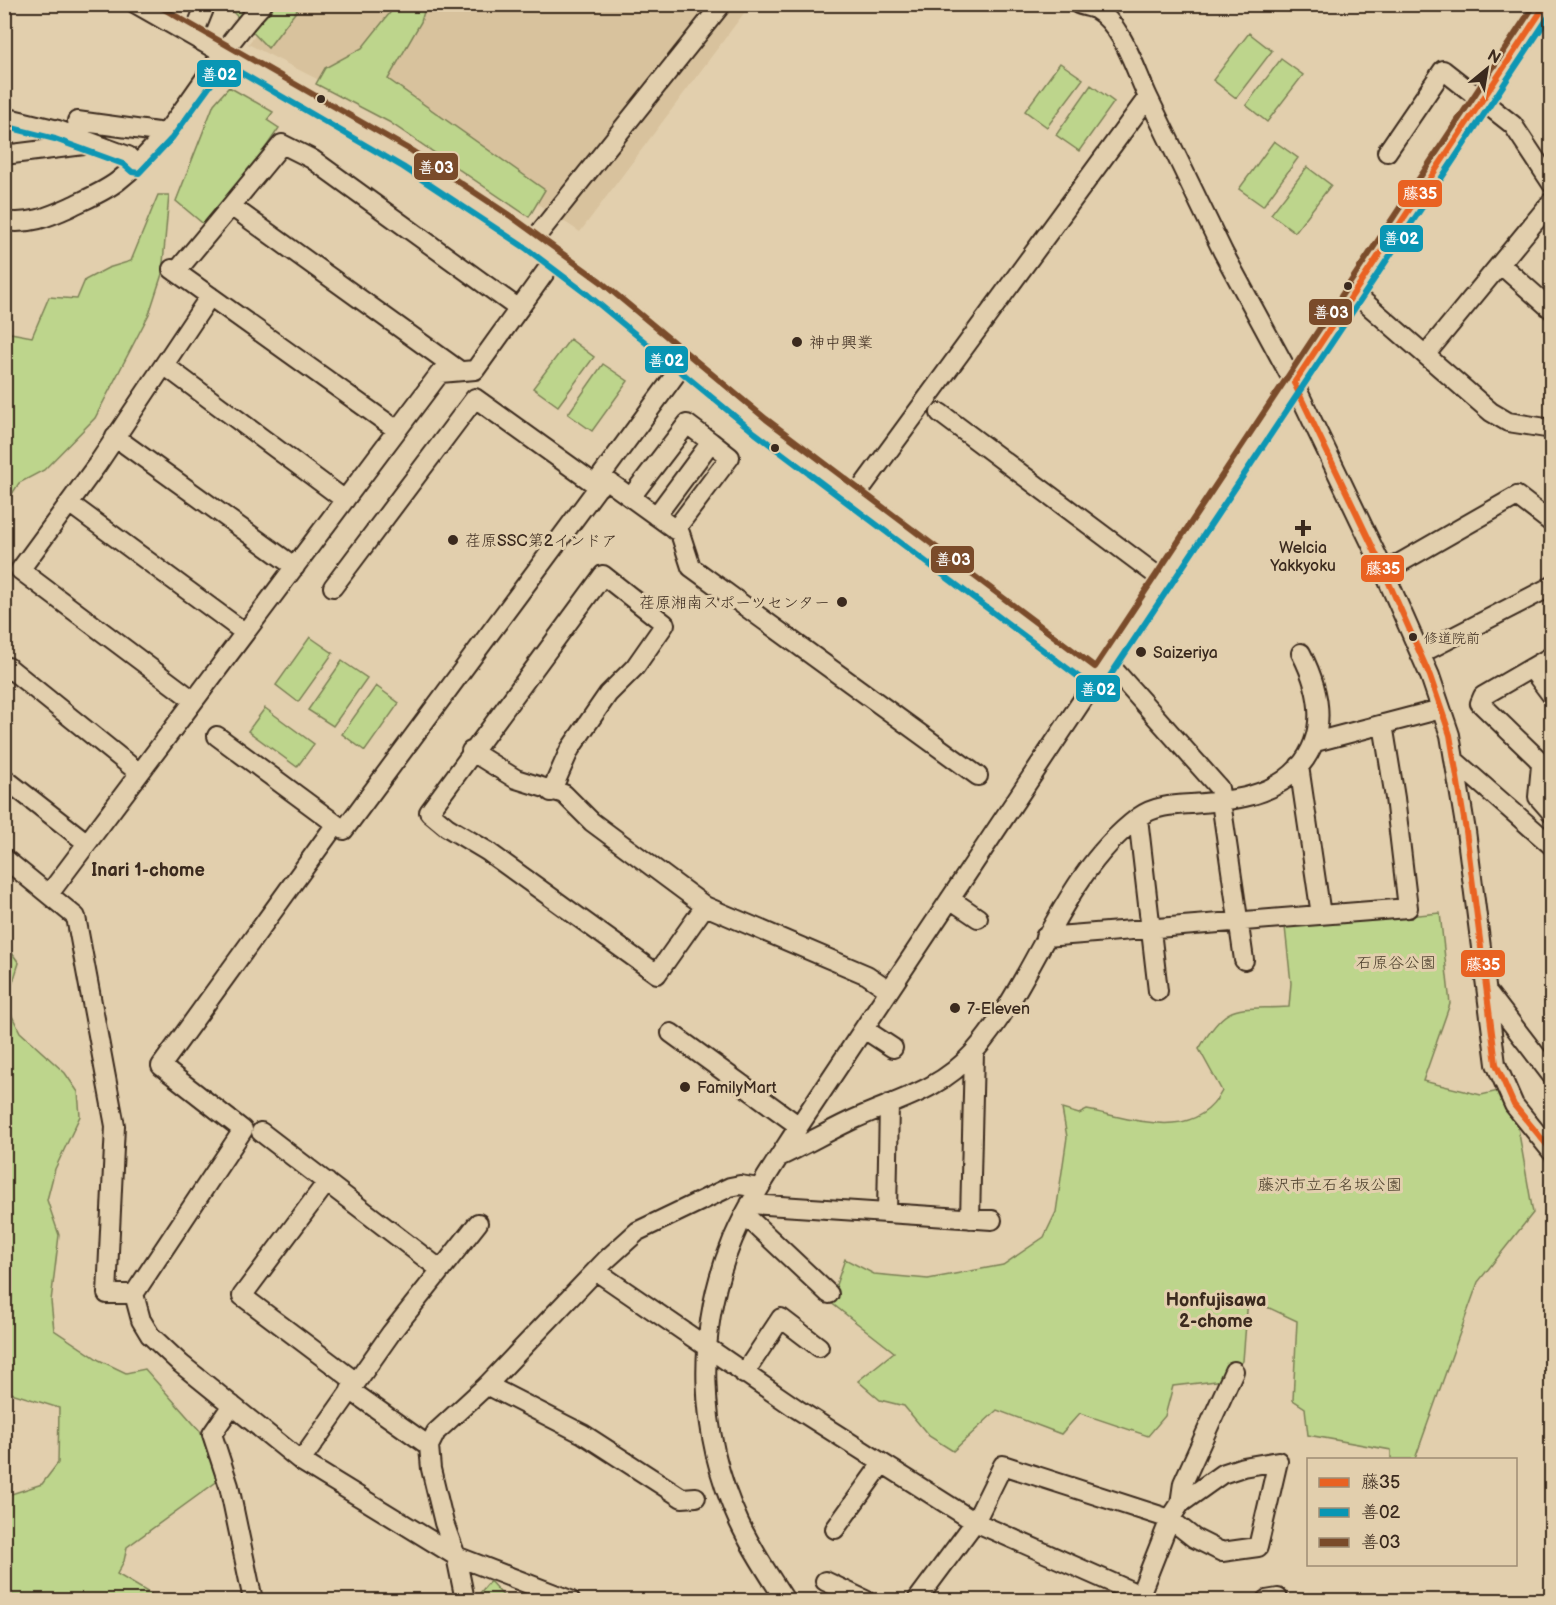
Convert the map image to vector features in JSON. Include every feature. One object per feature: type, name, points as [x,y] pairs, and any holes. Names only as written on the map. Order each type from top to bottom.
[{"type":"street","points":[[136,4],[408,159],[532,242],[594,288],[760,426],[1096,680]]},
{"type":"street","points":[[193,36],[206,4]]},
{"type":"street","points":[[4,221],[27,223],[64,210],[106,190],[136,164],[165,133],[223,52],[262,4]]},
{"type":"street","points":[[532,242],[722,4]]},
{"type":"street","points":[[1078,4],[1094,8],[1106,17],[1121,40],[1223,252],[1294,383],[1384,572],[1420,654],[1450,735],[1496,1064],[1507,1106],[1551,1152]]},
{"type":"street","points":[[785,1600],[739,1522],[716,1460],[706,1401],[708,1348],[718,1277],[747,1210],[779,1157],[889,990],[1546,4]]},
{"type":"street","points":[[1387,152],[1443,70],[1513,125],[1551,184]]},
{"type":"street","points":[[854,498],[1148,97]]},
{"type":"street","points":[[4,117],[58,130],[128,156],[136,164]]},
{"type":"street","points":[[77,121],[165,133]]},
{"type":"street","points":[[4,155],[93,144]]},
{"type":"street","points":[[397,430],[174,270],[282,144],[312,159],[519,309]]},
{"type":"street","points":[[1426,354],[1502,265],[1551,201]]},
{"type":"street","points":[[231,206],[460,371]]},
{"type":"street","points":[[50,894],[138,772],[440,373],[475,370],[554,260]]},
{"type":"street","points":[[1502,265],[1551,310]]},
{"type":"street","points":[[1354,293],[1491,412],[1508,422],[1551,429]]},
{"type":"street","points":[[193,699],[20,570],[115,437],[210,296]]},
{"type":"street","points":[[217,736],[344,830],[602,483],[602,476],[684,363]]},
{"type":"street","points":[[164,365],[345,500]]},
{"type":"street","points":[[333,587],[475,398],[602,483],[631,497],[680,533],[691,567],[978,776]]},
{"type":"street","points":[[940,413],[1163,580]]},
{"type":"street","points":[[631,497],[687,424],[730,456],[675,530]]},
{"type":"street","points":[[115,437],[295,567]]},
{"type":"street","points":[[656,516],[711,442]]},
{"type":"street","points":[[1384,572],[1517,496],[1551,523]]},
{"type":"street","points":[[69,503],[244,632]]},
{"type":"street","points":[[551,792],[570,749],[608,694],[635,666],[666,624],[603,575],[429,812],[447,827],[487,851],[657,974],[705,906]]},
{"type":"street","points":[[1420,654],[1551,586]]},
{"type":"street","points":[[779,1157],[889,1104],[931,1089],[948,1077],[974,1052],[1001,1015],[1045,937],[1088,870],[1138,818],[1161,807],[1219,802],[1256,795],[1280,784],[1299,766],[1315,742],[1319,724],[1319,699],[1311,673],[1301,653]]},
{"type":"street","points":[[1551,656],[1483,696],[1480,703],[1538,759],[1541,765],[1538,797],[1551,813]]},
{"type":"street","points":[[1108,663],[1219,788],[1219,802],[1244,960]]},
{"type":"street","points":[[4,672],[8,667],[138,772]]},
{"type":"street","points":[[1531,668],[1551,696]]},
{"type":"street","points":[[1315,742],[1441,709]]},
{"type":"street","points":[[1045,937],[1408,908],[1383,724]]},
{"type":"street","points":[[471,752],[516,778],[551,792],[564,794],[592,822],[705,906],[867,975],[889,990]]},
{"type":"street","points":[[1454,760],[1551,846]]},
{"type":"street","points":[[1299,766],[1321,915]]},
{"type":"street","points":[[4,778],[87,843]]},
{"type":"street","points":[[1138,818],[1153,928],[1158,991]]},
{"type":"street","points":[[336,824],[162,1066],[243,1130],[134,1294],[141,1320],[150,1335],[231,1405],[301,1461],[456,1556],[570,1600]]},
{"type":"street","points":[[4,858],[76,917],[113,1113],[107,1294],[134,1294]]},
{"type":"street","points":[[950,899],[978,918]]},
{"type":"street","points":[[1487,992],[1551,1076]]},
{"type":"street","points":[[864,1029],[893,1048]]},
{"type":"street","points":[[671,1033],[800,1126]]},
{"type":"street","points":[[970,1219],[974,1052]]},
{"type":"street","points":[[886,1213],[889,1104]]},
{"type":"street","points":[[261,1132],[441,1270]]},
{"type":"street","points":[[327,1182],[242,1296],[429,1446]]},
{"type":"street","points":[[465,1600],[456,1556],[444,1522],[431,1469],[429,1446],[436,1432],[487,1385],[638,1231],[730,1187],[740,1185],[759,1188]]},
{"type":"street","points":[[747,1210],[886,1213],[992,1220]]},
{"type":"street","points":[[747,1210],[829,1294]]},
{"type":"street","points":[[301,1461],[353,1386],[478,1223]]},
{"type":"street","points":[[597,1271],[744,1374],[881,1465],[975,1522],[1139,1598],[1175,1512],[1183,1483],[1234,1371]]},
{"type":"street","points":[[744,1374],[781,1318],[819,1347]]},
{"type":"street","points":[[487,1385],[583,1434],[682,1498],[696,1497]]},
{"type":"street","points":[[231,1405],[212,1434],[229,1486],[252,1600]]},
{"type":"street","points":[[917,1600],[975,1522],[1003,1465],[1175,1512],[1194,1538],[1222,1552],[1258,1547],[1278,1461],[1243,1467],[1222,1474],[1175,1512]]},
{"type":"street","points":[[836,1529],[881,1465]]},
{"type":"street","points":[[825,1581],[865,1600]]},
{"type":"shaded area","points":[[281,5],[750,5],[580,232],[453,148],[248,44]]},
{"type":"green space","points":[[397,4],[426,5],[421,22],[388,79],[545,190],[529,217],[389,122],[316,84],[325,68],[362,48]]},
{"type":"green space","points":[[230,5],[301,5],[268,48],[229,8]]},
{"type":"green space","points":[[1249,33],[1272,51],[1236,98],[1213,80]]},
{"type":"green space","points":[[1281,59],[1303,75],[1267,122],[1246,105]]},
{"type":"green space","points":[[1060,63],[1083,79],[1047,127],[1025,111]]},
{"type":"green space","points":[[1091,85],[1114,102],[1079,151],[1056,135]]},
{"type":"green space","points":[[229,87],[273,112],[267,120],[279,128],[234,194],[207,227],[176,201],[214,104]]},
{"type":"green space","points":[[1274,141],[1298,158],[1263,206],[1239,189]]},
{"type":"green space","points":[[1307,167],[1331,185],[1295,232],[1271,214]]},
{"type":"green space","points":[[158,195],[169,195],[162,274],[149,314],[95,418],[44,470],[19,483],[5,505],[5,332],[32,337],[49,297],[77,299],[85,280],[108,268],[131,261]]},
{"type":"green space","points":[[570,339],[594,357],[558,406],[533,388]]},
{"type":"green space","points":[[603,364],[628,381],[592,431],[568,414]]},
{"type":"green space","points":[[310,637],[333,653],[298,702],[276,685]]},
{"type":"green space","points":[[342,661],[367,678],[333,726],[308,710]]},
{"type":"green space","points":[[376,686],[399,703],[365,751],[342,734]]},
{"type":"green space","points":[[265,708],[314,744],[297,767],[248,731]]},
{"type":"green space","name":"藤沢市立石名坂公園","points":[[1440,913],[1450,1004],[1423,1081],[1481,1095],[1507,1089],[1514,1105],[1533,1213],[1478,1282],[1415,1458],[1391,1458],[1391,1450],[1308,1435],[1305,1408],[1293,1400],[1297,1321],[1248,1298],[1243,1361],[1225,1380],[1173,1386],[1165,1416],[1148,1436],[1080,1413],[1061,1434],[997,1410],[953,1451],[929,1436],[904,1406],[880,1400],[858,1381],[894,1352],[830,1302],[845,1259],[874,1274],[928,1279],[1003,1265],[1044,1237],[1056,1212],[1067,1137],[1062,1109],[1079,1114],[1087,1110],[1143,1122],[1162,1123],[1180,1122],[1196,1117],[1210,1107],[1222,1091],[1199,1049],[1209,1033],[1226,1015],[1235,1011],[1289,1007],[1291,983],[1285,927]]},
{"type":"green space","points":[[4,942],[19,963],[6,1004],[20,1032],[65,1073],[78,1092],[80,1116],[55,1169],[47,1200],[59,1235],[51,1301],[54,1330],[99,1360],[126,1373],[145,1369],[200,1431],[219,1480],[127,1547],[124,1561],[117,1574],[161,1600],[5,1600],[5,1496],[42,1484],[58,1463],[59,1408],[5,1391]]},
{"type":"green space","points":[[490,1581],[507,1600],[482,1600],[480,1593]]},
{"type":"transit line","name":"善03","points":[[155,4],[412,151],[512,217],[600,281],[766,419],[1095,667],[1535,4]]},
{"type":"transit line","name":"藤35","points":[[1294,383],[1546,4]]},
{"type":"transit line","name":"善02","points":[[4,126],[55,139],[123,164],[132,172],[139,173],[172,138],[226,64],[403,167],[527,249],[588,295],[755,433],[1092,687],[1098,689],[1104,685],[1552,12]]},
{"type":"transit line","name":"藤35","points":[[1294,383],[1378,558],[1430,676],[1450,735],[1466,831],[1496,1064],[1514,1105],[1552,1151]]},
{"type":"place","name":"神中興業","points":[[797,342]]},
{"type":"place","name":"Welcia Yakkyoku","points":[[1303,528]]},
{"type":"place","name":"荏原SSC第2インドア","points":[[453,540]]},
{"type":"place","name":"荏原湘南スポーツセンター","points":[[842,602]]},
{"type":"place","name":"修道院前","points":[[1413,637]]},
{"type":"place","name":"Saizeriya","points":[[1141,652]]},
{"type":"place","name":"7-Eleven","points":[[955,1008]]},
{"type":"place","name":"FamilyMart","points":[[685,1087]]},
{"type":"district","name":"Inari 1-chome","points":[[148,870]]},
{"type":"district","name":"Honfujisawa 2-chome","points":[[1216,1310]]},
{"type":"park label","name":"石原谷公園","points":[[1396,962]]}]
